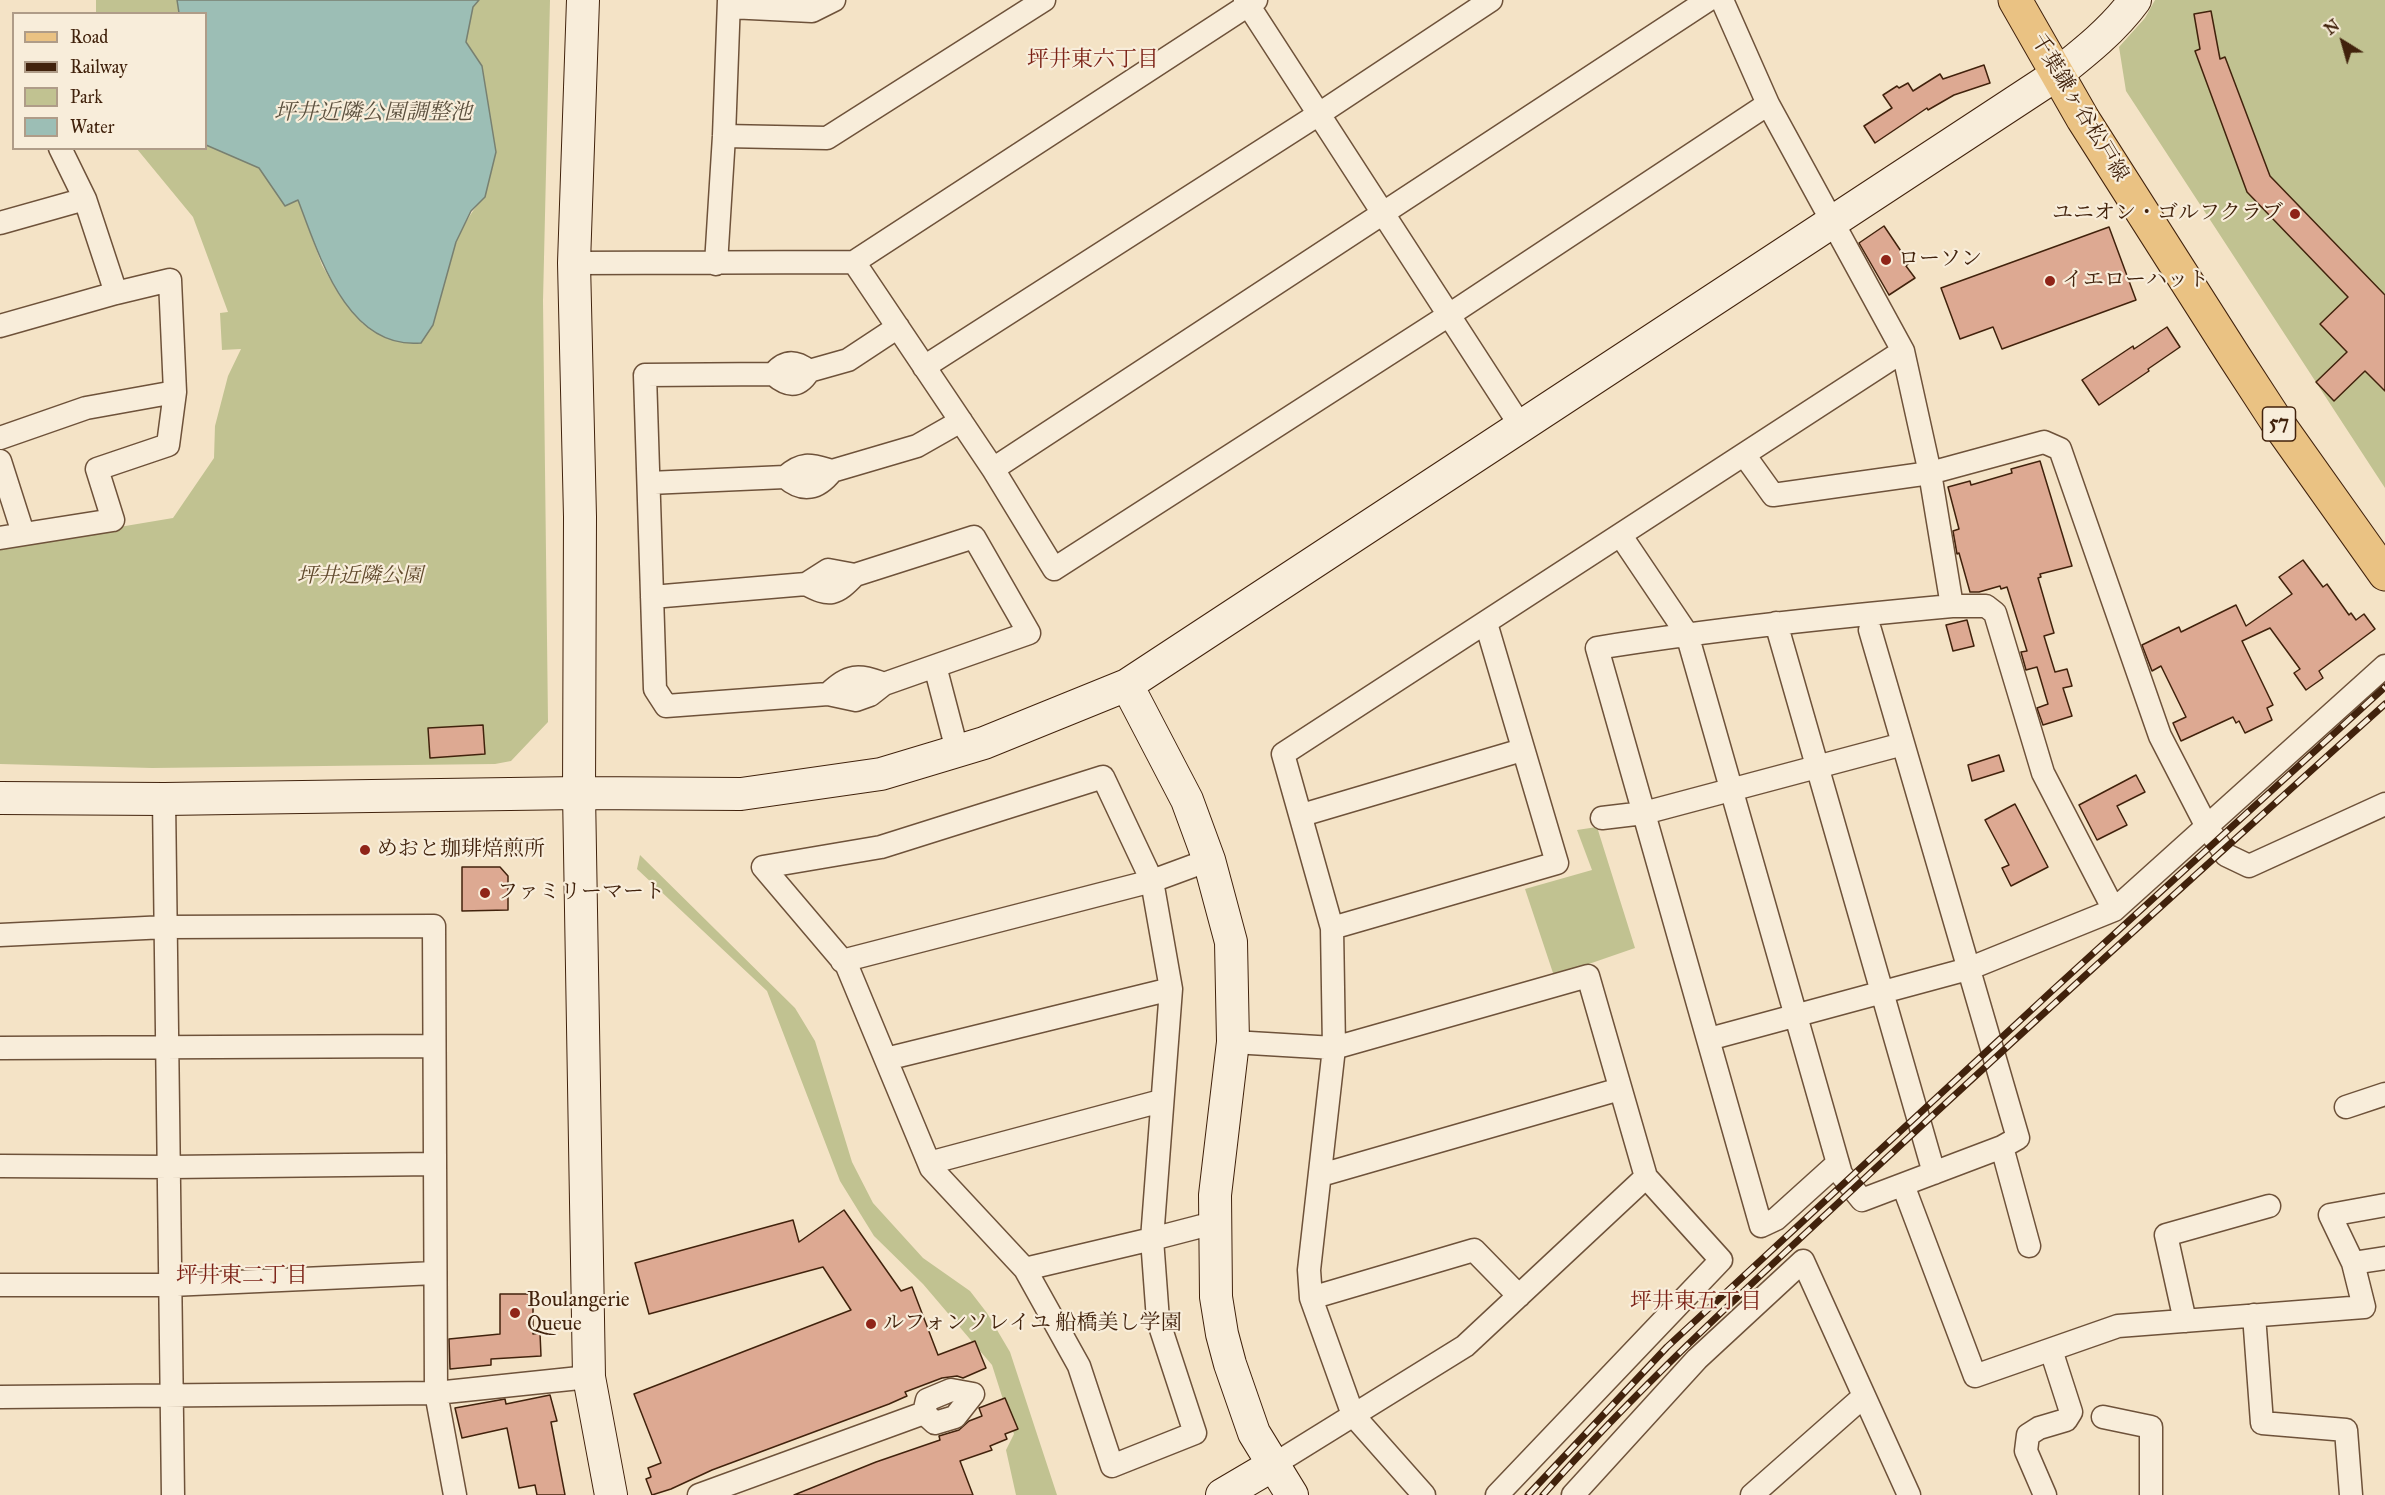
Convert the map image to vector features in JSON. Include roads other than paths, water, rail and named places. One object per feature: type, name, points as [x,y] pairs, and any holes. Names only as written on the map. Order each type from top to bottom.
[{"type":"main road","name":"千葉鎌ヶ谷松戸線","points":[[2015,0],[2056,75],[2263,401],[2385,574]]},
{"type":"street","points":[[583,0],[574,263],[580,517],[579,793],[589,1377],[611,1495]]},
{"type":"street","points":[[716,264],[729,4],[812,11],[834,0]]},
{"type":"street","points":[[724,136],[827,138],[1044,0]]},
{"type":"street","points":[[924,367],[1319,114],[1491,0]]},
{"type":"street","points":[[993,469],[1708,0]]},
{"type":"street","points":[[1722,0],[1768,104],[1903,351],[1930,473],[1952,606]]},
{"type":"street","points":[[0,798],[164,800],[579,793],[741,794],[881,774],[984,742],[1127,685],[2056,75],[2095,45],[2135,0]]},
{"type":"street","points":[[574,263],[854,262],[1250,2],[1319,114],[1520,425]]},
{"type":"street","points":[[854,262],[962,420],[1054,568],[1449,315],[1768,104]]},
{"type":"street","points":[[61,150],[85,199],[116,293]]},
{"type":"street","points":[[0,223],[85,199]]},
{"type":"street","points":[[0,326],[170,280],[176,392],[168,445],[97,469],[113,520],[0,538]]},
{"type":"street","points":[[652,597],[806,584],[828,570],[855,575],[974,537],[1029,633],[884,684],[865,677],[850,677],[828,694],[666,706],[655,689],[652,597],[649,483],[645,375],[773,374],[781,365],[790,362],[799,363],[809,371],[848,360],[897,327]]},
{"type":"street","points":[[1424,1495],[1353,1415],[1311,1298],[1309,1270],[1322,1175],[1334,1048],[1332,928],[1284,754],[1903,351]]},
{"type":"street","points":[[0,438],[86,408],[176,392]]},
{"type":"street","points":[[649,483],[785,477],[796,468],[806,465],[832,471],[917,446],[962,420]]},
{"type":"street","points":[[1745,456],[1773,495],[1930,473],[2044,442],[2060,449],[2160,736],[2207,827],[2226,855],[2249,866],[2385,804]]},
{"type":"street","points":[[0,462],[23,533]]},
{"type":"street","points":[[1621,536],[1687,634],[1841,1174],[1862,1200],[2002,1147],[2018,1138],[1870,630]]},
{"type":"street","points":[[1838,1162],[1776,1219],[1761,1226],[1597,648],[1776,623],[1952,606],[1986,606],[1995,614],[2043,773],[2114,910]]},
{"type":"street","points":[[1332,928],[1557,863],[1486,623]]},
{"type":"street","points":[[1776,623],[1934,1173]]},
{"type":"street","points":[[935,666],[957,750]]},
{"type":"street","points":[[1709,1039],[1968,969],[2114,910],[2385,666]]},
{"type":"street","points":[[1127,685],[1187,800],[1209,860],[1231,942],[1233,1042],[1215,1195],[1216,1297],[1224,1344],[1254,1433],[1292,1495]]},
{"type":"street","points":[[1602,818],[1644,813],[1902,744]]},
{"type":"street","points":[[1302,815],[1522,750]]},
{"type":"street","points":[[1103,777],[1152,881],[1171,989],[1152,1239],[1158,1320],[1195,1433],[1113,1466],[1079,1366],[1025,1269],[931,1168],[847,966],[842,960],[763,867],[881,847],[1103,777]]},
{"type":"street","points":[[164,800],[173,1495]]},
{"type":"street","points":[[842,960],[1152,881],[1209,860]]},
{"type":"street","points":[[0,936],[166,927],[434,926],[436,1393],[455,1495]]},
{"type":"street","points":[[1233,1042],[1334,1048],[1588,976],[1646,1177],[1721,1260],[1497,1495]]},
{"type":"street","points":[[886,1059],[1171,989]]},
{"type":"street","points":[[0,1048],[433,1046]]},
{"type":"street","points":[[1322,1175],[1620,1089]]},
{"type":"street","points":[[2346,1107],[2385,1094]]},
{"type":"street","points":[[929,1163],[1161,1101]]},
{"type":"street","points":[[2002,1147],[2029,1246]]},
{"type":"street","points":[[0,1166],[435,1164]]},
{"type":"street","points":[[1222,1495],[1465,1346],[1646,1177]]},
{"type":"street","points":[[1903,1185],[1975,1376],[2118,1326],[2364,1307],[2353,1263],[2330,1215],[2385,1205]]},
{"type":"street","points":[[2185,1321],[2166,1235],[2269,1206]]},
{"type":"street","points":[[1025,1269],[1202,1226],[1215,1226]]},
{"type":"street","points":[[1311,1298],[1474,1250],[1519,1296]]},
{"type":"street","points":[[2353,1263],[2385,1258]]},
{"type":"street","points":[[1573,1495],[1697,1359],[1803,1261],[1909,1495]]},
{"type":"street","points":[[0,1285],[171,1285],[435,1273]]},
{"type":"street","points":[[2254,1315],[2262,1423],[2346,1430],[2351,1495]]},
{"type":"street","points":[[2045,1495],[2026,1451],[2028,1435],[2039,1428],[2066,1420],[2071,1412],[2051,1350]]},
{"type":"street","points":[[0,1397],[436,1393],[589,1377]]},
{"type":"street","points":[[1752,1495],[1863,1397]]},
{"type":"street","points":[[699,1495],[924,1413]]},
{"type":"street","points":[[2103,1417],[2151,1427],[2151,1495]]},
{"type":"water","name":"坪井近隣公園調整池","points":[[177,0],[479,0],[473,7],[466,42],[482,66],[496,152],[485,197],[471,211],[456,242],[433,325],[421,343],[395,341],[374,331],[355,315],[340,295],[327,271],[298,200],[285,206],[259,168],[207,145],[207,12],[179,12]]},
{"type":"railway","points":[[1528,1495],[1667,1347],[2385,687]]},
{"type":"railway","points":[[1543,1495],[1623,1409],[1749,1286],[2067,992],[2385,704]]},
{"type":"place","name":"ユニオン・ゴルフクラブ","points":[[2295,214]]},
{"type":"place","name":"ローソン","points":[[1886,260]]},
{"type":"place","name":"イエローハット","points":[[2050,281]]},
{"type":"place","name":"めおと珈琲焙煎所","points":[[365,850]]},
{"type":"place","name":"ファミリーマート","points":[[485,893]]},
{"type":"place","name":"Boulangerie Queue","points":[[515,1313]]},
{"type":"place","name":"ルフォンソレイユ 船橋美し学園","points":[[871,1324]]},
{"type":"district","name":"坪井東六丁目","points":[[1093,61]]},
{"type":"district","name":"坪井東二丁目","points":[[242,1277]]},
{"type":"district","name":"坪井東五丁目","points":[[1696,1303]]},
{"type":"park label","name":"坪井近隣公園","points":[[360,577]]}]
